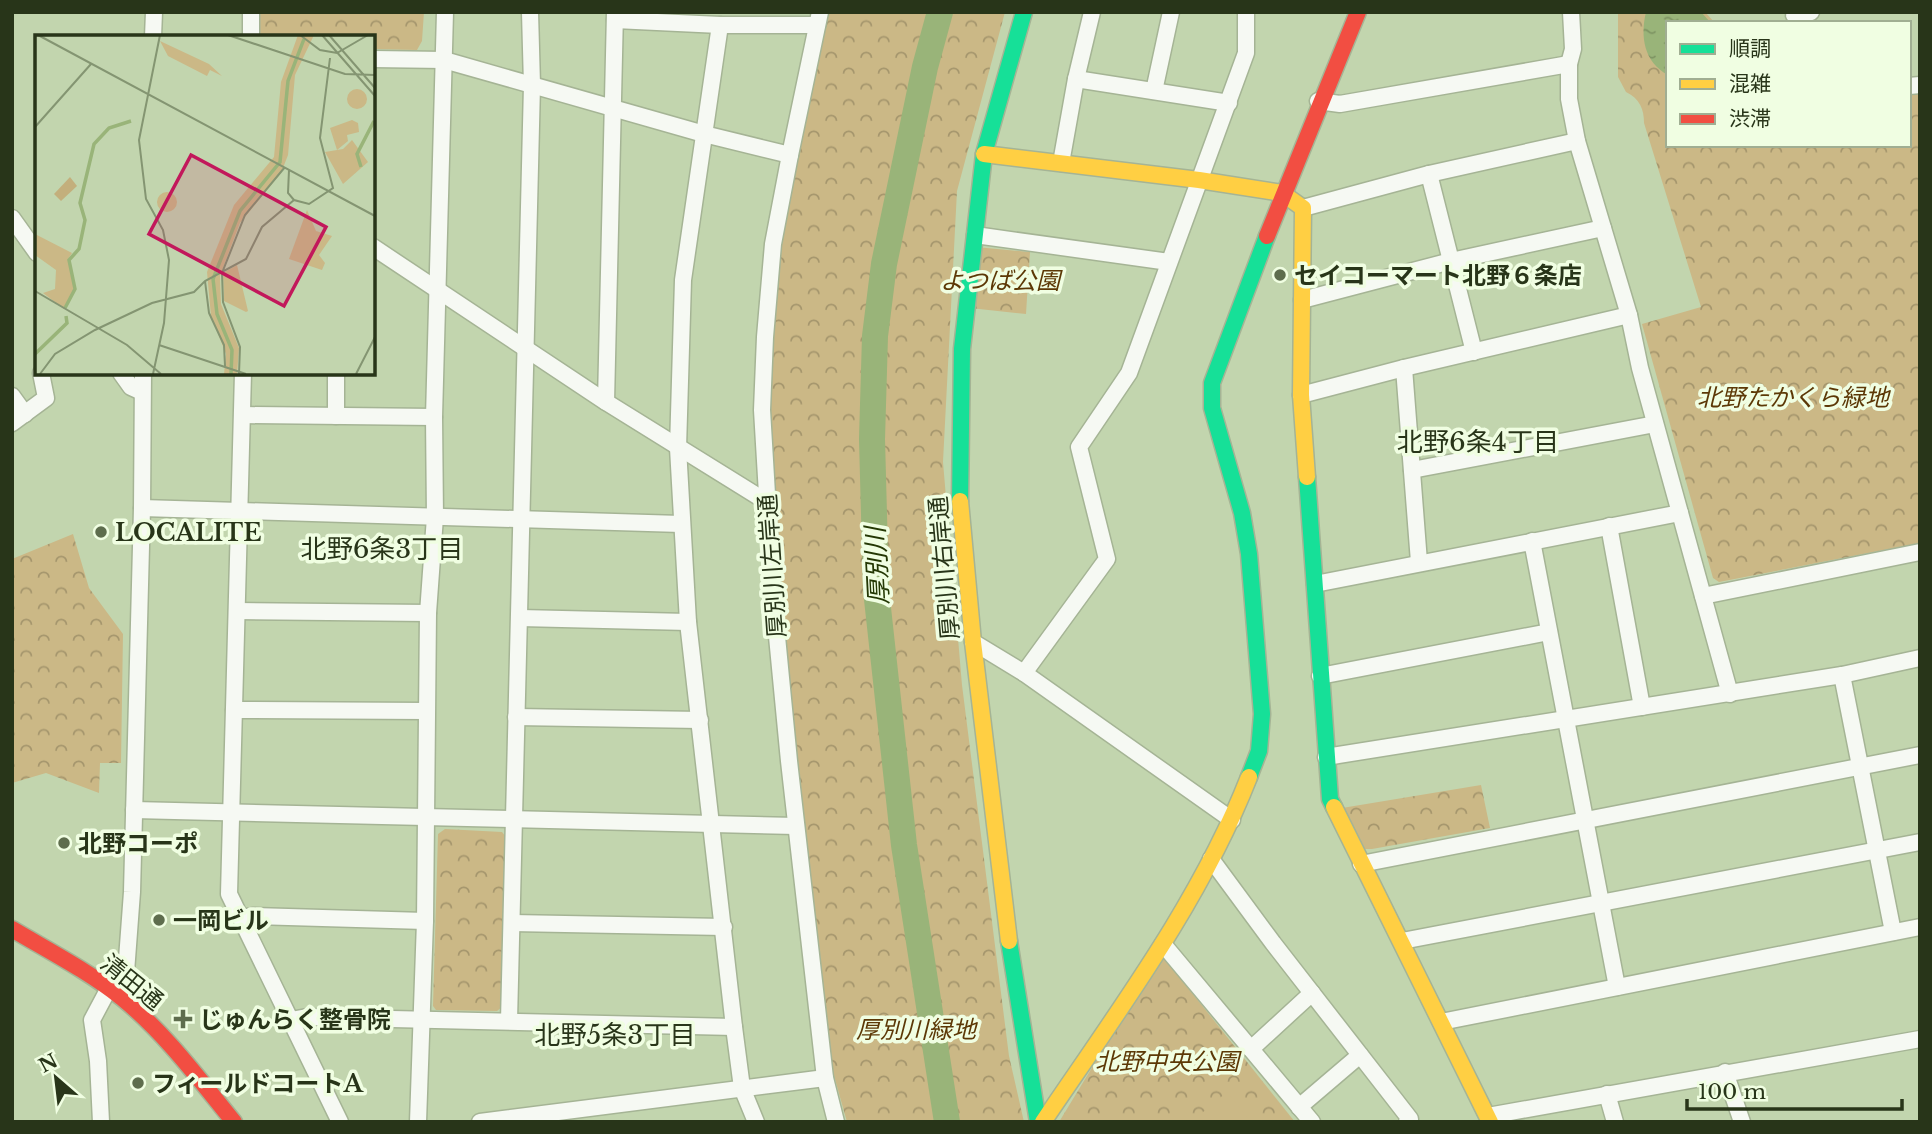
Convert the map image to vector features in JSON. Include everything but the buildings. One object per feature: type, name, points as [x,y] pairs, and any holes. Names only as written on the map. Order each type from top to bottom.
[{"type":"street","points":[[153,35],[154,12]]},
{"type":"street","points":[[251,12],[251,35]]},
{"type":"street","points":[[418,1122],[425,921],[428,613],[435,517],[434,418],[445,12]]},
{"type":"street","points":[[509,1021],[532,85],[530,12]]},
{"type":"street","name":"厚別川右岸通","points":[[1024,12],[984,154],[962,349],[960,499],[973,642],[1012,967],[1040,1122]]},
{"type":"street","points":[[1060,163],[1092,12]]},
{"type":"street","points":[[1154,91],[1171,12]]},
{"type":"street","points":[[1024,673],[1107,559],[1079,447],[1129,373],[1246,53],[1246,12]]},
{"type":"street","points":[[1040,1122],[1163,944],[1189,901],[1232,820],[1259,751],[1262,714],[1249,554],[1242,513],[1212,408],[1212,383],[1318,101],[1358,12]]},
{"type":"street","points":[[1571,12],[1573,49],[1569,64],[1569,99],[1577,141],[1629,315],[1655,424],[1730,694]]},
{"type":"street","points":[[1794,17],[1811,12]]},
{"type":"street","points":[[607,402],[615,16],[720,25],[819,18]]},
{"type":"street","name":"厚別川左岸通","points":[[819,18],[774,244],[765,338],[762,410],[773,595],[796,826],[825,1078],[836,1122]]},
{"type":"street","points":[[720,25],[683,280],[678,449],[688,622],[734,1027],[742,1088],[756,1122]]},
{"type":"street","points":[[374,59],[444,60],[704,134],[790,155]]},
{"type":"street","points":[[1318,101],[1340,104],[1569,64]]},
{"type":"street","points":[[1076,79],[1229,103]]},
{"type":"street","points":[[1303,208],[1429,174],[1577,141]]},
{"type":"street","points":[[984,154],[1199,180],[1282,193],[1303,208]]},
{"type":"street","points":[[1429,174],[1474,352]]},
{"type":"street","points":[[1303,208],[1301,395],[1330,799],[1489,1119],[1607,1094],[1920,1039]]},
{"type":"street","points":[[12,218],[35,250]]},
{"type":"street","points":[[1302,300],[1451,261],[1603,228]]},
{"type":"street","points":[[975,235],[1169,262]]},
{"type":"street","points":[[374,248],[678,449],[767,502]]},
{"type":"street","points":[[1301,395],[1629,315]]},
{"type":"street","points":[[1404,368],[1419,562]]},
{"type":"street","points":[[12,396],[19,419],[46,398],[41,374]]},
{"type":"street","points":[[122,374],[131,387],[142,392]]},
{"type":"street","points":[[124,999],[134,810],[143,374]]},
{"type":"street","points":[[243,374],[229,894],[340,1122]]},
{"type":"street","points":[[335,416],[336,374]]},
{"type":"street","points":[[243,415],[434,418]]},
{"type":"street","points":[[1412,471],[1655,424]]},
{"type":"street","points":[[142,508],[681,524]]},
{"type":"street","points":[[1315,584],[1680,513]]},
{"type":"street","points":[[1609,526],[1642,707]]},
{"type":"street","points":[[1532,541],[1617,987]]},
{"type":"street","points":[[1703,596],[1920,552]]},
{"type":"street","points":[[237,611],[428,613]]},
{"type":"street","points":[[520,618],[688,622]]},
{"type":"street","points":[[1320,676],[1549,632]]},
{"type":"street","points":[[973,642],[1024,673],[1232,820]]},
{"type":"street","points":[[1326,757],[1730,694],[1842,675],[1920,658]]},
{"type":"street","points":[[1842,675],[1893,932]]},
{"type":"street","points":[[234,710],[426,711]]},
{"type":"street","points":[[516,717],[700,720]]},
{"type":"street","points":[[1361,864],[1920,755]]},
{"type":"street","points":[[134,810],[796,826]]},
{"type":"street","points":[[1402,941],[1920,842]]},
{"type":"street","points":[[1211,859],[1410,1119],[1407,1122]]},
{"type":"street","points":[[241,918],[254,916],[425,921]]},
{"type":"street","points":[[512,923],[724,927]]},
{"type":"street","points":[[1441,1023],[1920,927]]},
{"type":"street","name":"清田通","points":[[12,929],[124,999],[166,1041],[234,1122]]},
{"type":"street","points":[[1163,944],[1312,1122]]},
{"type":"street","points":[[101,1122],[98,1061],[92,1020],[109,988]]},
{"type":"street","points":[[1251,1049],[1312,993]]},
{"type":"street","points":[[290,1020],[307,1017],[734,1027]]},
{"type":"street","points":[[1299,1107],[1360,1055]]},
{"type":"street","points":[[1726,1072],[1742,1122]]},
{"type":"street","points":[[480,1122],[541,1118],[825,1078]]},
{"type":"street","points":[[1607,1094],[1615,1122]]},
{"type":"green space","points":[[260,12],[424,12],[422,41],[417,50],[374,49],[374,35],[260,35]]},
{"type":"green space","name":"厚別川緑地","points":[[825,12],[1005,12],[957,191],[943,462],[962,685],[1009,1056],[1024,1122],[847,1122],[831,1065],[793,714],[769,434],[774,293],[795,165]]},
{"type":"green space","name":"北野たかくら緑地","points":[[1618,12],[1705,12],[1713,21],[1666,21],[1666,147],[1911,147],[1911,91],[1920,89],[1920,543],[1719,582],[1713,578],[1642,324],[1701,307],[1642,109],[1638,101],[1626,92],[1618,77]]},
{"type":"green space","name":"よつば公園","points":[[976,247],[1030,252],[1026,314],[970,308]]},
{"type":"green space","points":[[73,534],[89,588],[123,634],[121,763],[100,763],[99,793],[46,773],[12,783],[12,559]]},
{"type":"green space","points":[[1481,785],[1490,828],[1372,849],[1363,849],[1342,808]]},
{"type":"green space","points":[[445,829],[502,832],[506,837],[502,1007],[497,1011],[436,1010],[433,1006],[438,834]]},
{"type":"green space","name":"北野中央公園","points":[[1161,954],[1295,1122],[1059,1122]]},
{"type":"green space","points":[[1227,1092],[1251,1122],[1191,1122]]},
{"type":"water","points":[[1646,12],[1701,12],[1709,21],[1666,21],[1666,74],[1649,56],[1644,31]]},
{"type":"waterway","name":"厚別川","points":[[940,12],[925,67],[884,264],[875,336],[872,439],[876,590],[904,845],[947,1122]]},
{"type":"traffic: fast","points":[[960,501],[962,349],[984,154],[1024,12]]},
{"type":"traffic: fast","points":[[1249,777],[1259,751],[1262,714],[1249,554],[1242,513],[1212,408],[1212,383],[1267,236]]},
{"type":"traffic: fast","points":[[1307,477],[1330,799],[1334,807]]},
{"type":"traffic: fast","points":[[1009,941],[1038,1122]]},
{"type":"traffic: slow","points":[[984,154],[1199,180],[1282,193],[1303,208],[1301,395],[1307,477]]},
{"type":"traffic: slow","points":[[960,501],[973,642],[1009,941]]},
{"type":"traffic: slow","points":[[1043,1122],[1182,912],[1207,868],[1249,777]]},
{"type":"traffic: slow","points":[[1334,807],[1490,1122]]},
{"type":"traffic: jam","points":[[1267,236],[1358,12]]},
{"type":"traffic: jam","points":[[12,929],[96,979],[122,998],[153,1026],[234,1122]]},
{"type":"place","name":"セイコーマート北野６条店","points":[[1280,275]]},
{"type":"place","name":"LOCALITE","points":[[101,532]]},
{"type":"place","name":"北野コーポ","points":[[64,843]]},
{"type":"place","name":"一岡ビル","points":[[159,920]]},
{"type":"place","name":"じゅんらく整骨院","points":[[183,1019]]},
{"type":"place","name":"フィールドコートA","points":[[138,1083]]},
{"type":"district","name":"北野6条4丁目","points":[[1478,442]]},
{"type":"district","name":"北野6条3丁目","points":[[382,549]]},
{"type":"district","name":"北野5条3丁目","points":[[615,1035]]}]
